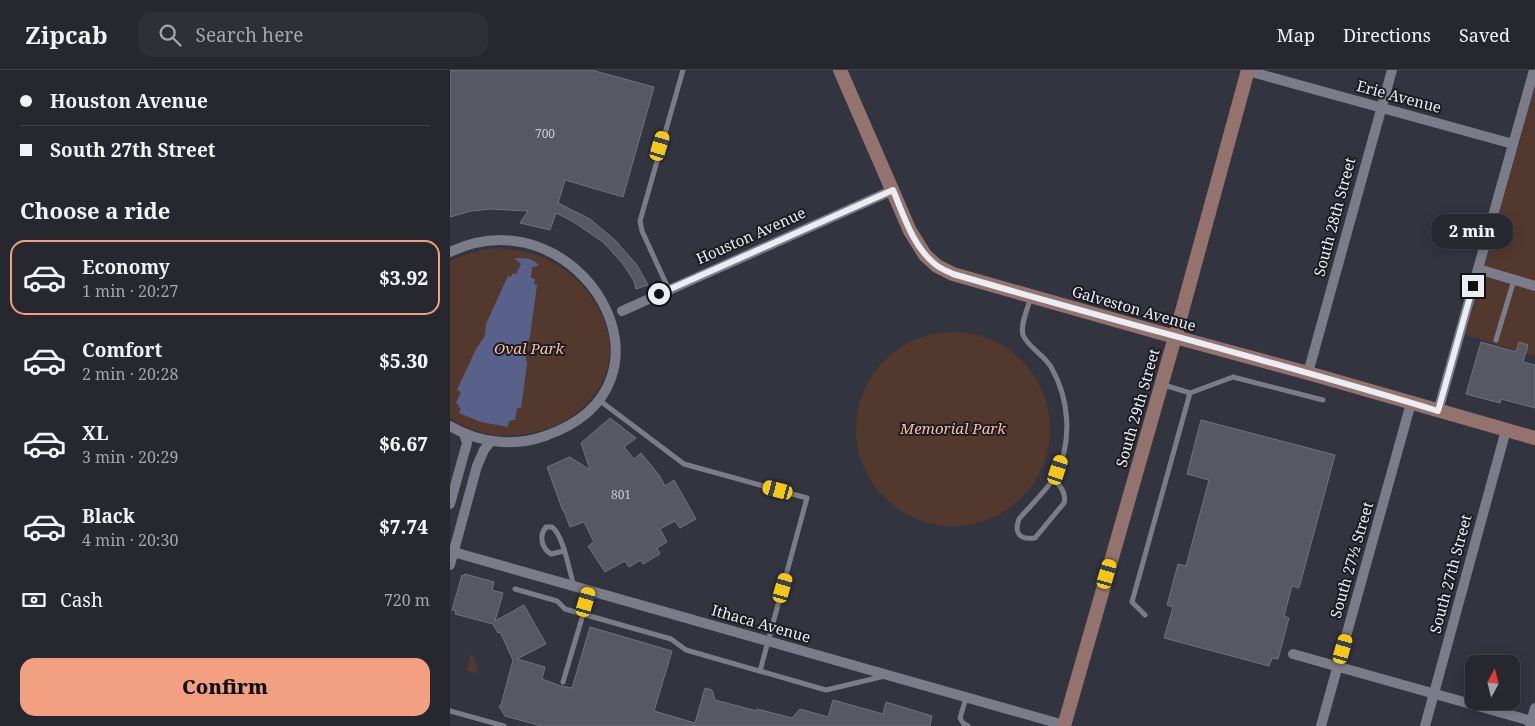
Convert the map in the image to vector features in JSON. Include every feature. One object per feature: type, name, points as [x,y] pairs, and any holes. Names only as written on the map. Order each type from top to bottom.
[{"type":"street","name":"Galveston Avenue","points":[[840,70],[910,231],[925,255],[937,266],[953,274],[1031,297],[1535,438]]},
{"type":"street","name":"South 28th Street","points":[[1308,373],[1392,70]]},
{"type":"street","points":[[1438,411],[1534,70]]},
{"type":"street","name":"Erie Avenue","points":[[1248,71],[1513,144]]},
{"type":"street","name":"South 29th Street","points":[[1064,725],[1175,337],[1248,71]]},
{"type":"street","name":"Houston Avenue","points":[[622,310],[893,190]]},
{"type":"street","points":[[450,252],[464,246],[492,241],[517,241],[554,253],[574,267],[590,284],[604,305],[614,330],[616,347],[611,380],[599,400],[576,421],[556,432],[543,437],[518,442],[491,441],[464,434],[450,426]]},
{"type":"street","points":[[1478,268],[1535,286]]},
{"type":"street","points":[[604,305],[622,310],[614,330]]},
{"type":"street","name":"South 27½ Street","points":[[1321,726],[1411,403]]},
{"type":"street","name":"South 27th Street","points":[[1425,726],[1506,430]]},
{"type":"street","points":[[450,504],[467,443],[464,434]]},
{"type":"street","points":[[450,565],[477,466],[484,450],[491,441]]},
{"type":"street","name":"Ithaca Avenue","points":[[452,552],[1064,725]]},
{"type":"street","points":[[1293,654],[1532,723],[1535,708]]},
{"type":"lane","points":[[669,290],[642,231],[640,221],[683,70]]},
{"type":"lane","points":[[1496,340],[1514,279]]},
{"type":"lane","points":[[1031,297],[1023,326],[1023,335],[1051,368],[1061,390],[1067,411],[1064,452],[1053,479],[1019,519],[1016,527],[1017,532],[1021,536],[1028,539],[1035,538],[1064,503],[1066,498],[1063,491],[1053,479]]},
{"type":"lane","points":[[1161,384],[1190,393],[1232,377],[1323,400]]},
{"type":"lane","points":[[1146,616],[1132,602],[1190,393]]},
{"type":"lane","points":[[599,400],[684,464],[807,498],[760,671]]},
{"type":"lane","points":[[564,551],[551,554],[546,551],[541,539],[542,532],[546,527],[552,526],[557,531],[564,551],[574,586]]},
{"type":"lane","points":[[516,589],[557,601],[564,608],[671,639],[686,650],[826,690],[888,675]]},
{"type":"lane","points":[[563,682],[590,591]]},
{"type":"lane","points":[[966,697],[960,718],[968,726]]},
{"type":"lane","points":[[450,711],[504,726]]},
{"type":"green space","points":[[1535,86],[1535,356],[1465,335]]},
{"type":"green space","name":"Oval Park","points":[[492,248],[534,254],[556,264],[571,274],[596,303],[609,337],[610,355],[606,373],[595,394],[580,410],[561,423],[539,432],[493,435],[470,429],[450,418],[450,261],[461,256]]},
{"type":"green space","name":"Memorial Park","points":[[953,332],[972,334],[990,339],[1007,348],[1022,360],[1034,375],[1043,392],[1048,410],[1050,429],[1048,448],[1043,466],[1034,483],[1022,498],[1007,510],[990,519],[972,524],[953,526],[934,524],[916,519],[899,510],[884,498],[872,483],[863,466],[858,448],[856,429],[858,410],[863,392],[872,375],[884,360],[899,348],[916,339],[934,334]]},
{"type":"green space","points":[[470,655],[473,656],[478,667],[476,673],[467,671]]},
{"type":"water","points":[[516,258],[532,260],[539,266],[532,267],[531,278],[535,279],[534,284],[537,285],[530,336],[525,351],[527,364],[521,408],[517,408],[515,420],[509,421],[508,427],[481,422],[459,413],[461,408],[456,403],[461,392],[457,390],[476,349],[485,336],[486,324],[508,276],[511,277],[513,273],[516,274],[521,264]]},
{"type":"building","points":[[450,70],[591,70],[654,87],[623,197],[565,180],[558,203],[590,219],[615,240],[637,265],[648,285],[636,289],[634,281],[623,264],[603,242],[572,221],[556,213],[550,230],[520,223],[528,211],[491,209],[471,211],[450,217]]},
{"type":"building","points":[[1481,342],[1516,352],[1519,342],[1528,345],[1523,362],[1535,365],[1535,408],[1501,399],[1500,403],[1466,394]]},
{"type":"building","points":[[610,418],[636,438],[624,447],[634,459],[641,453],[659,475],[665,486],[674,480],[696,519],[680,528],[675,521],[660,529],[667,542],[657,548],[660,554],[643,564],[641,560],[629,567],[625,561],[605,572],[588,546],[594,542],[584,522],[570,527],[547,467],[570,457],[590,470],[581,443]]},
{"type":"building","points":[[1201,420],[1335,455],[1299,588],[1292,586],[1284,616],[1289,618],[1278,659],[1272,658],[1269,666],[1164,638],[1173,607],[1167,605],[1178,564],[1186,566],[1209,480],[1187,474]]},
{"type":"building","points":[[465,574],[494,582],[492,590],[503,593],[495,621],[524,605],[546,644],[517,659],[545,667],[542,679],[561,686],[572,688],[590,627],[672,651],[654,711],[695,723],[705,688],[712,690],[715,700],[792,718],[800,709],[828,717],[833,700],[883,714],[886,702],[932,716],[930,726],[541,726],[505,716],[499,706],[501,705],[513,660],[500,632],[498,633],[493,624],[455,614],[456,611],[452,610],[462,575],[464,576]]},
{"type":"route","points":[[659,294],[893,190],[910,231],[925,255],[937,266],[953,274],[1438,411],[1473,286]]}]
